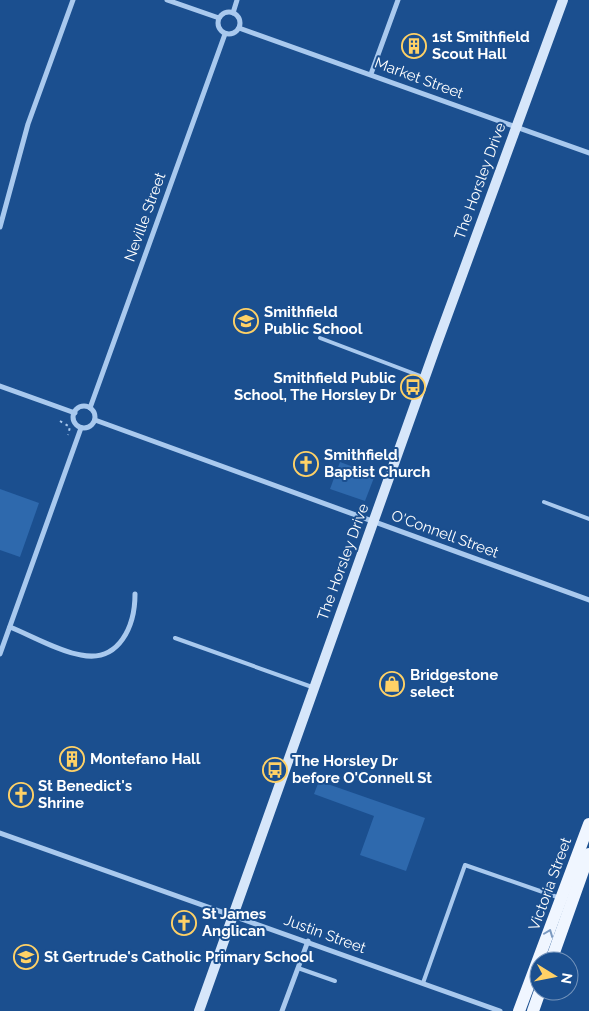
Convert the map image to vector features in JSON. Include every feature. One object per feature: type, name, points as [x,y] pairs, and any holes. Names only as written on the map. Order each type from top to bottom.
[{"type":"main road","name":"The Horsley Drive","points":[[197,1011],[563,0]]},
{"type":"main road","name":"Victoria Street","points":[[519,1011],[589,824]]},
{"type":"main road","name":"Victoria Street","points":[[555,951],[589,854]]},
{"type":"street","points":[[0,227],[28,124],[74,0]]},
{"type":"street","points":[[168,0],[219,18]]},
{"type":"street","points":[[233,13],[237,0]]},
{"type":"street","points":[[371,74],[398,0]]},
{"type":"street","points":[[225,13],[233,13],[239,19],[239,28],[233,34],[225,34],[218,28],[219,18],[225,13]]},
{"type":"street","name":"Market Street","points":[[239,28],[589,153]]},
{"type":"street","name":"Neville Street","points":[[90,408],[225,34]]},
{"type":"street","points":[[0,386],[75,413]]},
{"type":"street","points":[[80,407],[90,408],[94,412],[95,420],[91,426],[81,428],[75,422],[75,413],[80,407]]},
{"type":"street","name":"O'Connell Street","points":[[95,420],[589,600]]},
{"type":"street","points":[[0,654],[81,428]]},
{"type":"street","points":[[10,627],[80,655],[93,656],[107,652],[121,642],[130,628],[135,613],[135,594]]},
{"type":"street","name":"Justin Street","points":[[0,832],[500,1011]]},
{"type":"street","points":[[282,1011],[308,941]]},
{"type":"lane","points":[[320,338],[425,378]]},
{"type":"lane","points":[[544,502],[589,519]]},
{"type":"lane","points":[[175,638],[314,688]]},
{"type":"lane","points":[[423,983],[465,865],[562,899]]},
{"type":"lane","points":[[298,968],[335,981]]},
{"type":"path","points":[[60,420],[70,427],[68,435]]},
{"type":"shaded area","points":[[340,462],[375,475],[365,501],[330,489]]},
{"type":"shaded area","points":[[0,489],[39,503],[20,557],[0,550]]},
{"type":"shaded area","points":[[319,781],[425,818],[406,871],[360,855],[374,816],[314,794]]},
{"type":"place","name":"1st Smithfield Scout Hall","points":[[414,46]]},
{"type":"place","name":"Smithfield Public School","points":[[246,321]]},
{"type":"place","name":"Smithfield Public School, The Horsley Dr","points":[[413,387]]},
{"type":"place","name":"Smithfield Baptist Church","points":[[306,464]]},
{"type":"place","name":"Bridgestone select","points":[[392,684]]},
{"type":"place","name":"Montefano Hall","points":[[72,759]]},
{"type":"place","name":"The Horsley Dr before O'Connell St","points":[[275,770]]},
{"type":"place","name":"St Benedict's Shrine","points":[[21,795]]},
{"type":"place","name":"St James Anglican","points":[[184,923]]},
{"type":"place","name":"St Gertrude's Catholic Primary School","points":[[26,957]]}]
